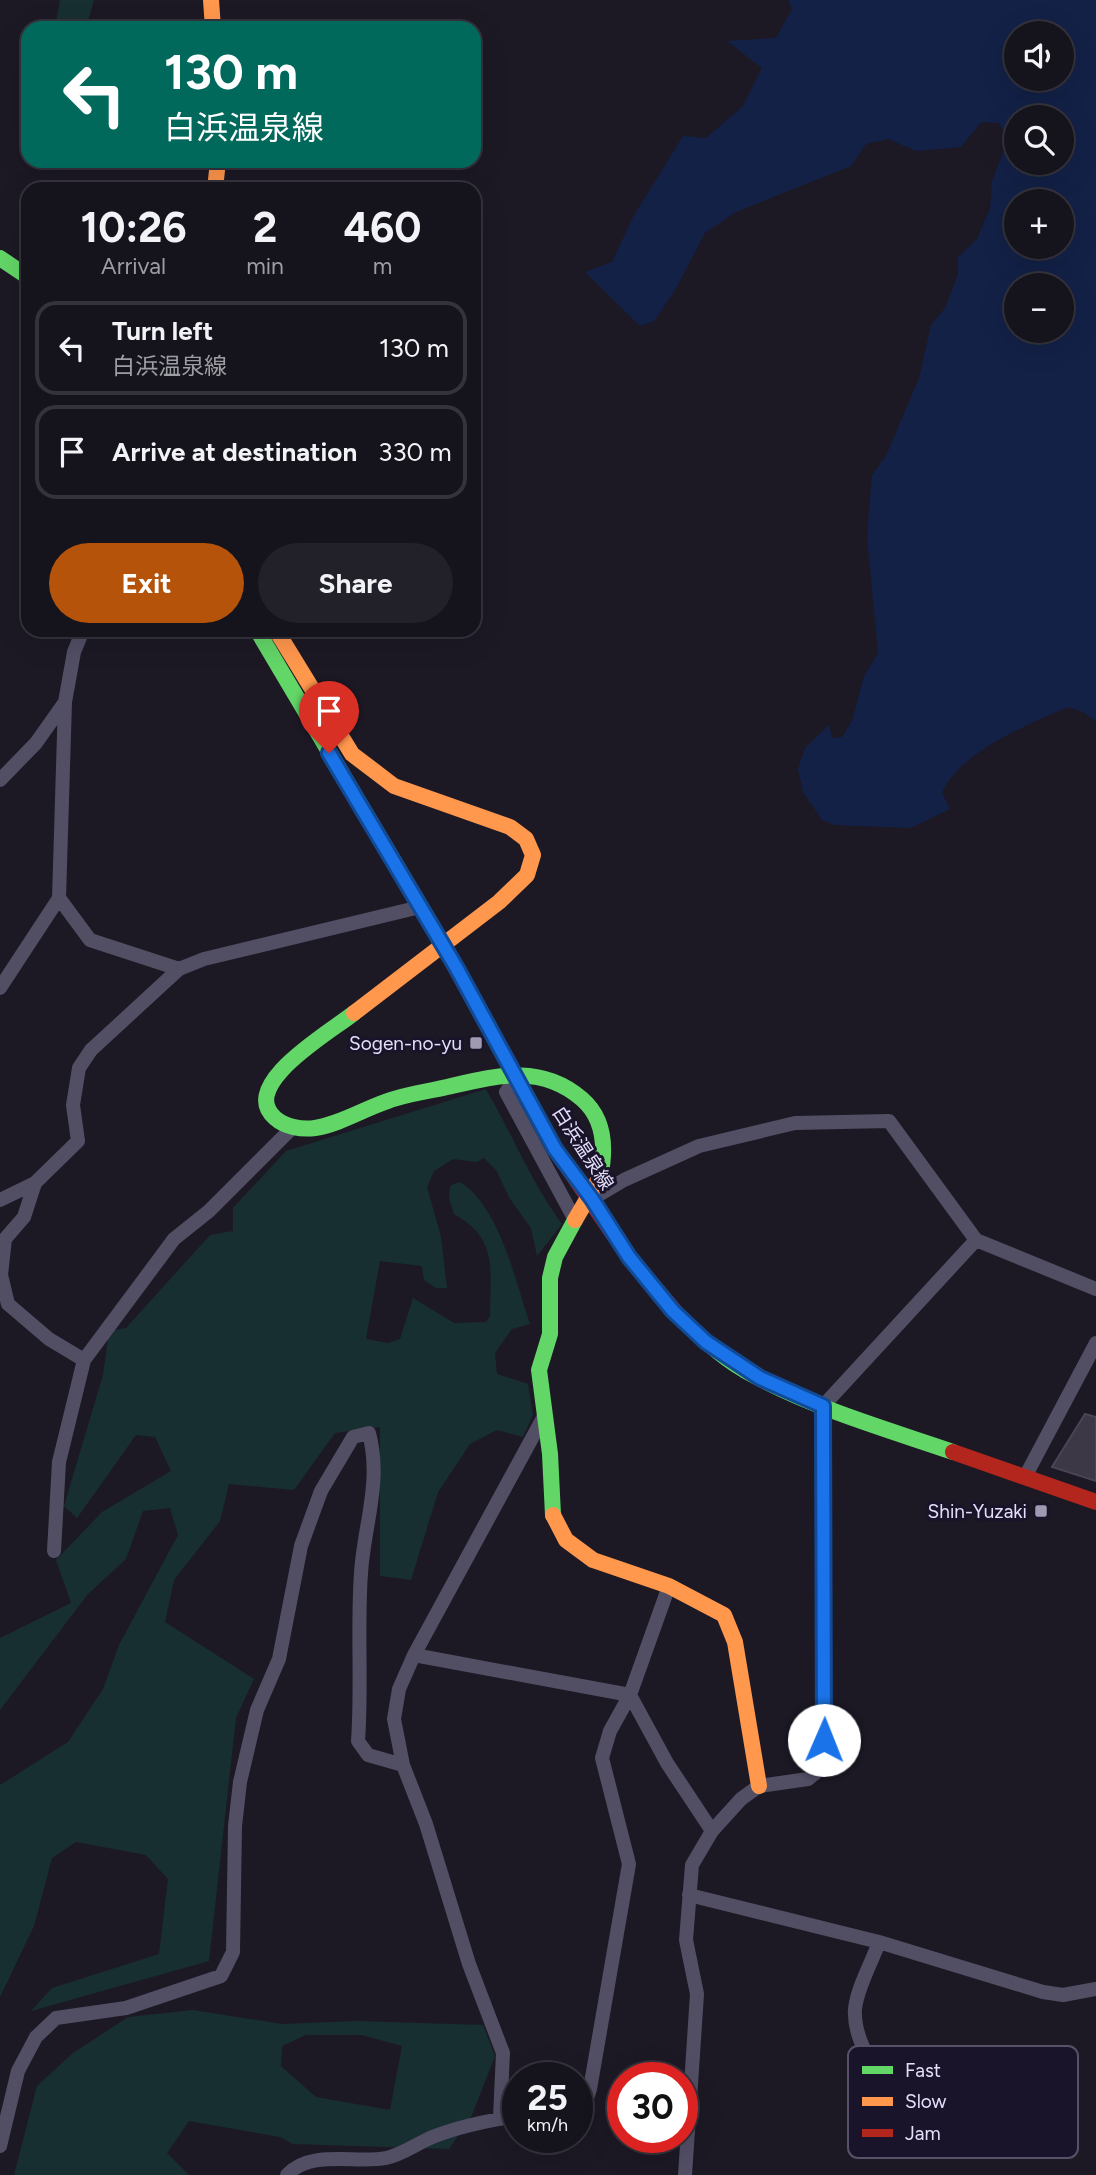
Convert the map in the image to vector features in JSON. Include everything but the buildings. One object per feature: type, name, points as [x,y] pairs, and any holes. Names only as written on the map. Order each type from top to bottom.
[{"type":"street","points":[[211,0],[212,21]]},
{"type":"street","points":[[0,258],[21,272]]},
{"type":"street","points":[[0,988],[59,898],[65,702],[74,652],[80,637]]},
{"type":"street","name":"白浜温泉線","points":[[261,637],[447,952],[555,1149],[592,1199],[629,1257],[673,1311],[706,1342],[754,1375],[823,1406],[1096,1502]]},
{"type":"street","points":[[280,637],[352,754],[394,786],[510,827],[526,839],[533,855],[527,875],[499,902],[275,1074],[267,1091],[266,1104],[272,1115],[292,1128],[316,1128],[390,1100],[515,1075],[567,1086],[590,1107],[604,1139],[606,1157],[600,1177],[555,1256],[550,1278],[550,1334],[539,1370],[542,1418],[550,1454],[551,1511],[566,1541],[593,1560],[669,1586],[724,1615],[735,1642],[760,1786]]},
{"type":"street","points":[[0,780],[36,743],[65,702]]},
{"type":"street","points":[[59,898],[90,940],[179,969]]},
{"type":"street","points":[[0,1200],[36,1182],[78,1141],[73,1105],[79,1068],[85,1059],[179,969],[204,959],[420,907]]},
{"type":"street","points":[[515,1075],[506,1092],[575,1220]]},
{"type":"street","points":[[592,1199],[624,1180],[699,1146],[795,1122],[889,1121],[976,1240],[1096,1289]]},
{"type":"street","points":[[54,1551],[59,1462],[84,1360],[174,1239],[209,1212],[292,1128]]},
{"type":"street","points":[[36,1182],[24,1217],[5,1239],[1,1275],[8,1304],[50,1339],[84,1360]]},
{"type":"street","points":[[685,2175],[697,1994],[686,1940],[692,1865],[712,1831],[741,1799],[760,1786],[808,1779],[823,1767],[823,1406],[976,1240]]},
{"type":"street","points":[[1025,1477],[1096,1343]]},
{"type":"street","points":[[287,2175],[292,2169],[333,2157],[386,2158],[436,2136],[500,2117],[503,2053],[469,1964],[426,1824],[403,1765],[394,1719],[399,1689],[414,1655],[542,1418]]},
{"type":"street","points":[[0,2146],[18,2071],[36,2037],[56,2018],[126,2008],[221,1976],[233,1952],[234,1826],[240,1782],[257,1710],[279,1659],[302,1546],[321,1491],[353,1437],[369,1433],[374,1452],[373,1501],[361,1571],[358,1741],[368,1755],[403,1765]]},
{"type":"street","points":[[593,2072],[629,1864],[602,1758],[610,1731],[630,1695],[669,1586]]},
{"type":"street","points":[[414,1655],[630,1695]]},
{"type":"street","points":[[630,1695],[667,1763],[712,1831]]},
{"type":"street","points":[[689,1895],[879,1942],[1043,1992],[1063,1995],[1096,1989]]},
{"type":"street","points":[[864,2046],[859,2037],[855,2008],[879,1942]]},
{"type":"green space","points":[[60,0],[94,0],[88,21],[56,21]]},
{"type":"green space","points":[[486,1089],[531,1175],[562,1224],[537,1256],[531,1228],[510,1199],[496,1170],[484,1158],[477,1162],[453,1159],[434,1171],[427,1187],[441,1237],[447,1288],[436,1288],[424,1280],[422,1266],[380,1261],[366,1339],[388,1343],[400,1339],[413,1298],[454,1323],[486,1322],[490,1316],[490,1270],[485,1245],[479,1234],[454,1214],[449,1199],[450,1186],[459,1182],[473,1192],[495,1226],[512,1267],[530,1324],[512,1329],[495,1353],[497,1374],[528,1384],[533,1415],[523,1437],[497,1430],[470,1444],[438,1492],[411,1580],[380,1576],[380,1427],[335,1433],[294,1490],[229,1484],[220,1521],[174,1580],[165,1622],[254,1679],[236,1718],[209,1961],[31,2011],[52,1988],[159,1954],[168,1879],[146,1855],[76,1842],[52,1858],[34,1926],[0,1997],[0,1785],[68,1742],[103,1689],[119,1645],[178,1535],[170,1508],[143,1511],[126,1559],[88,1594],[0,1710],[0,1638],[71,1603],[56,1560],[102,1512],[171,1471],[155,1437],[136,1435],[77,1518],[64,1506],[103,1375],[109,1331],[126,1328],[210,1235],[233,1231],[233,1208],[286,1151]]},
{"type":"green space","points":[[193,2010],[282,2024],[356,2021],[483,2025],[495,2056],[471,2117],[449,2149],[293,2144],[280,2137],[189,2121],[167,2153],[189,2175],[14,2175],[37,2086],[73,2053],[128,2017]],"holes":[[[306,2035],[362,2035],[402,2046],[390,2110],[316,2097],[281,2066],[282,2046]]]},
{"type":"water","points":[[788,0],[1096,0],[1096,722],[1083,712],[1068,707],[997,741],[979,752],[951,778],[942,793],[950,809],[911,828],[835,825],[822,820],[803,792],[798,769],[805,748],[829,725],[832,738],[842,737],[852,721],[864,676],[878,653],[867,537],[872,475],[886,456],[919,378],[931,325],[945,308],[958,274],[958,257],[977,239],[990,208],[992,181],[1004,150],[1004,175],[1074,175],[1074,105],[1004,105],[1004,132],[999,123],[981,122],[961,147],[916,151],[888,139],[866,144],[851,166],[736,212],[705,233],[674,292],[654,321],[640,326],[585,272],[612,262],[633,217],[683,136],[706,138],[743,106],[762,68],[727,41],[776,38],[792,9]]},
{"type":"traffic: fast","points":[[0,258],[21,272]]},
{"type":"traffic: fast","points":[[261,637],[430,922]]},
{"type":"traffic: fast","points":[[354,1013],[309,1045],[277,1075],[268,1090],[267,1105],[279,1121],[294,1127],[315,1128],[408,1095],[500,1076],[534,1076],[566,1088],[590,1107],[602,1135],[600,1177]]},
{"type":"traffic: fast","points":[[553,1515],[550,1454],[539,1370],[550,1334],[550,1278],[555,1257],[575,1220]]},
{"type":"traffic: fast","points":[[678,1315],[726,1358],[769,1383],[847,1416],[953,1452]]},
{"type":"traffic: slow","points":[[211,0],[212,21]]},
{"type":"traffic: slow","points":[[216,182],[217,168]]},
{"type":"traffic: slow","points":[[280,637],[352,754],[394,786],[510,827],[526,839],[533,855],[527,875],[499,902],[354,1013]]},
{"type":"traffic: slow","points":[[430,922],[447,952]]},
{"type":"traffic: slow","points":[[575,1220],[600,1177]]},
{"type":"traffic: slow","points":[[553,1515],[566,1540],[593,1560],[669,1586],[724,1615],[735,1642],[759,1786]]},
{"type":"traffic: jam","points":[[447,952],[555,1149],[629,1257],[678,1315]]},
{"type":"traffic: jam","points":[[953,1452],[1096,1502]]},
{"type":"place","name":"Sogen-no-yu","points":[[476,1043]]},
{"type":"place","name":"Shin-Yuzaki","points":[[1041,1511]]},
{"type":"route","points":[[329,753],[456,967],[555,1149],[592,1199],[629,1257],[673,1311],[706,1342],[760,1378],[823,1406],[824,1740]]}]
